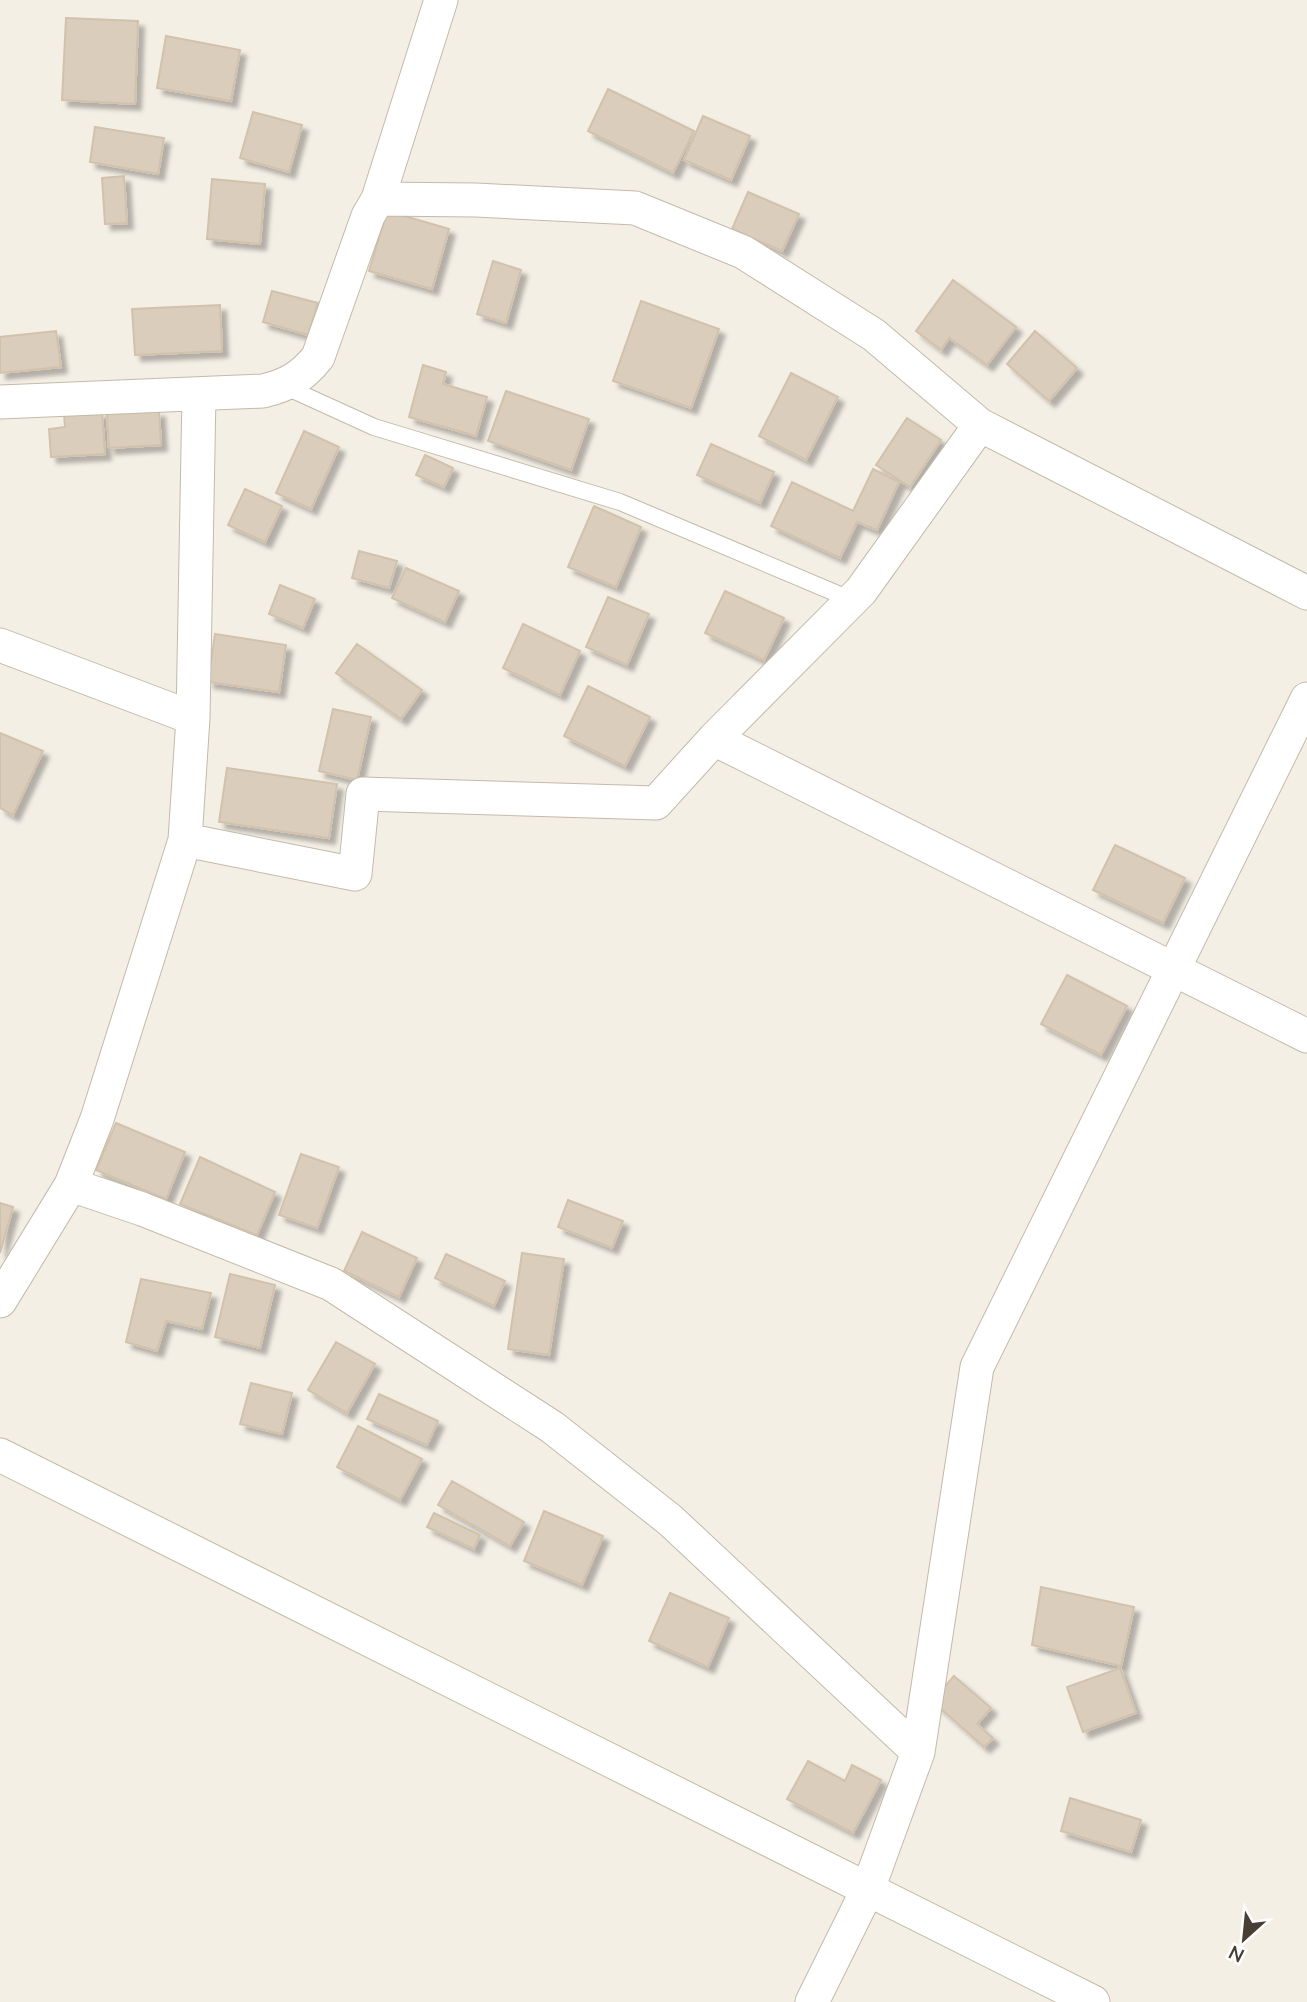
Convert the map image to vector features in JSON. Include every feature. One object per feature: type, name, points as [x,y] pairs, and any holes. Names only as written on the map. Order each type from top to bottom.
[{"type":"street","points":[[0,402],[263,391],[284,386],[304,375],[318,357],[368,216],[378,199],[441,0]]},
{"type":"street","points":[[378,199],[635,208],[743,251],[874,335],[980,425],[1307,593]]},
{"type":"street","points":[[0,1301],[71,1185],[97,1119],[186,840],[193,718],[199,395]]},
{"type":"street","points":[[186,840],[355,874],[363,794],[656,803],[714,739],[852,600],[980,425]]},
{"type":"street","points":[[0,645],[193,718]]},
{"type":"street","points":[[813,2002],[868,1889],[918,1752],[977,1367],[1307,699]]},
{"type":"street","points":[[714,739],[1173,966],[1307,1036]]},
{"type":"street","points":[[71,1185],[142,1209],[331,1284],[551,1427],[670,1520],[918,1752]]},
{"type":"street","points":[[0,1455],[1093,2002]]},
{"type":"lane","points":[[284,386],[374,427],[620,502],[852,600]]},
{"type":"building","points":[[66,18],[138,21],[135,104],[62,100]]},
{"type":"building","points":[[166,36],[240,50],[231,101],[157,88]]},
{"type":"building","points":[[608,89],[694,131],[673,173],[588,131]]},
{"type":"building","points":[[253,112],[302,125],[289,172],[240,158]]},
{"type":"building","points":[[703,116],[750,136],[731,180],[684,160]]},
{"type":"building","points":[[95,127],[164,138],[158,174],[90,162]]},
{"type":"building","points":[[124,176],[127,223],[105,224],[102,178]]},
{"type":"building","points":[[212,179],[265,184],[260,244],[207,239]]},
{"type":"building","points":[[748,192],[799,214],[782,251],[732,229]]},
{"type":"building","points":[[387,211],[449,229],[432,289],[369,271]]},
{"type":"building","points":[[493,261],[521,270],[506,323],[477,314]]},
{"type":"building","points":[[953,280],[1016,327],[987,365],[949,338],[941,350],[916,331]]},
{"type":"building","points":[[272,291],[318,303],[308,335],[263,322]]},
{"type":"building","points":[[641,301],[719,329],[691,408],[613,381]]},
{"type":"building","points":[[220,305],[222,351],[135,355],[132,309]]},
{"type":"building","points":[[56,331],[61,367],[0,373],[0,337]]},
{"type":"building","points":[[1035,331],[1077,368],[1049,401],[1007,364]]},
{"type":"building","points":[[423,365],[446,372],[443,384],[487,397],[476,436],[409,417]]},
{"type":"building","points":[[791,373],[838,397],[806,460],[759,436]]},
{"type":"building","points":[[506,391],[589,419],[571,470],[488,441]]},
{"type":"building","points":[[159,411],[161,445],[109,448],[107,414]]},
{"type":"building","points":[[102,412],[105,454],[51,457],[49,429],[65,427],[64,414]]},
{"type":"building","points":[[907,418],[941,440],[910,487],[876,465]]},
{"type":"building","points":[[304,431],[339,447],[311,509],[276,493]]},
{"type":"building","points":[[711,444],[774,472],[760,503],[697,475]]},
{"type":"building","points":[[425,455],[453,468],[444,487],[416,475]]},
{"type":"building","points":[[873,469],[899,482],[877,530],[857,522],[840,558],[771,526],[792,482],[853,511]]},
{"type":"building","points":[[245,489],[282,506],[265,542],[228,525]]},
{"type":"building","points":[[594,506],[641,527],[616,587],[568,567]]},
{"type":"building","points":[[359,551],[397,561],[389,588],[352,578]]},
{"type":"building","points":[[406,568],[459,591],[445,622],[392,598]]},
{"type":"building","points":[[280,585],[315,599],[303,628],[269,614]]},
{"type":"building","points":[[725,591],[784,618],[764,660],[705,633]]},
{"type":"building","points":[[608,597],[649,614],[627,665],[586,647]]},
{"type":"building","points":[[523,624],[580,651],[560,695],[503,668]]},
{"type":"building","points":[[215,634],[286,645],[279,692],[208,682]]},
{"type":"building","points":[[357,644],[422,690],[401,719],[336,673]]},
{"type":"building","points":[[588,686],[650,717],[625,766],[564,736]]},
{"type":"building","points":[[333,709],[371,717],[357,780],[319,771]]},
{"type":"building","points":[[0,733],[43,751],[13,815],[0,808]]},
{"type":"building","points":[[227,768],[337,784],[329,838],[219,822]]},
{"type":"building","points":[[1115,845],[1185,878],[1163,923],[1093,890]]},
{"type":"building","points":[[1067,975],[1127,1006],[1101,1055],[1041,1024]]},
{"type":"building","points":[[116,1123],[185,1152],[166,1199],[96,1170]]},
{"type":"building","points":[[301,1154],[339,1167],[317,1228],[279,1215]]},
{"type":"building","points":[[200,1157],[275,1192],[257,1235],[180,1204]]},
{"type":"building","points":[[568,1200],[623,1221],[612,1248],[558,1227]]},
{"type":"building","points":[[0,1203],[13,1207],[0,1253]]},
{"type":"building","points":[[362,1232],[417,1258],[399,1297],[344,1271]]},
{"type":"building","points":[[522,1253],[564,1259],[549,1355],[508,1349]]},
{"type":"building","points":[[446,1254],[505,1281],[494,1306],[435,1278]]},
{"type":"building","points":[[230,1274],[275,1285],[260,1348],[215,1337]]},
{"type":"building","points":[[141,1279],[211,1293],[202,1329],[166,1321],[157,1351],[126,1342]]},
{"type":"building","points":[[336,1342],[375,1364],[347,1413],[308,1390]]},
{"type":"building","points":[[251,1383],[292,1393],[282,1434],[240,1424]]},
{"type":"building","points":[[379,1394],[438,1421],[427,1445],[367,1419]]},
{"type":"building","points":[[358,1426],[422,1459],[400,1500],[337,1467]]},
{"type":"building","points":[[452,1481],[524,1522],[510,1546],[438,1505]]},
{"type":"building","points":[[544,1511],[603,1536],[582,1585],[524,1561]]},
{"type":"building","points":[[434,1513],[480,1535],[474,1549],[427,1527]]},
{"type":"building","points":[[1041,1587],[1134,1607],[1121,1666],[1032,1645]]},
{"type":"building","points":[[670,1593],[729,1618],[708,1667],[649,1641]]},
{"type":"building","points":[[1120,1668],[1136,1713],[1083,1732],[1067,1687]]},
{"type":"building","points":[[954,1676],[991,1708],[977,1724],[993,1738],[984,1747],[932,1701]]},
{"type":"building","points":[[808,1761],[845,1781],[852,1765],[881,1780],[853,1833],[787,1799]]},
{"type":"building","points":[[1070,1798],[1141,1820],[1131,1852],[1061,1831]]}]
